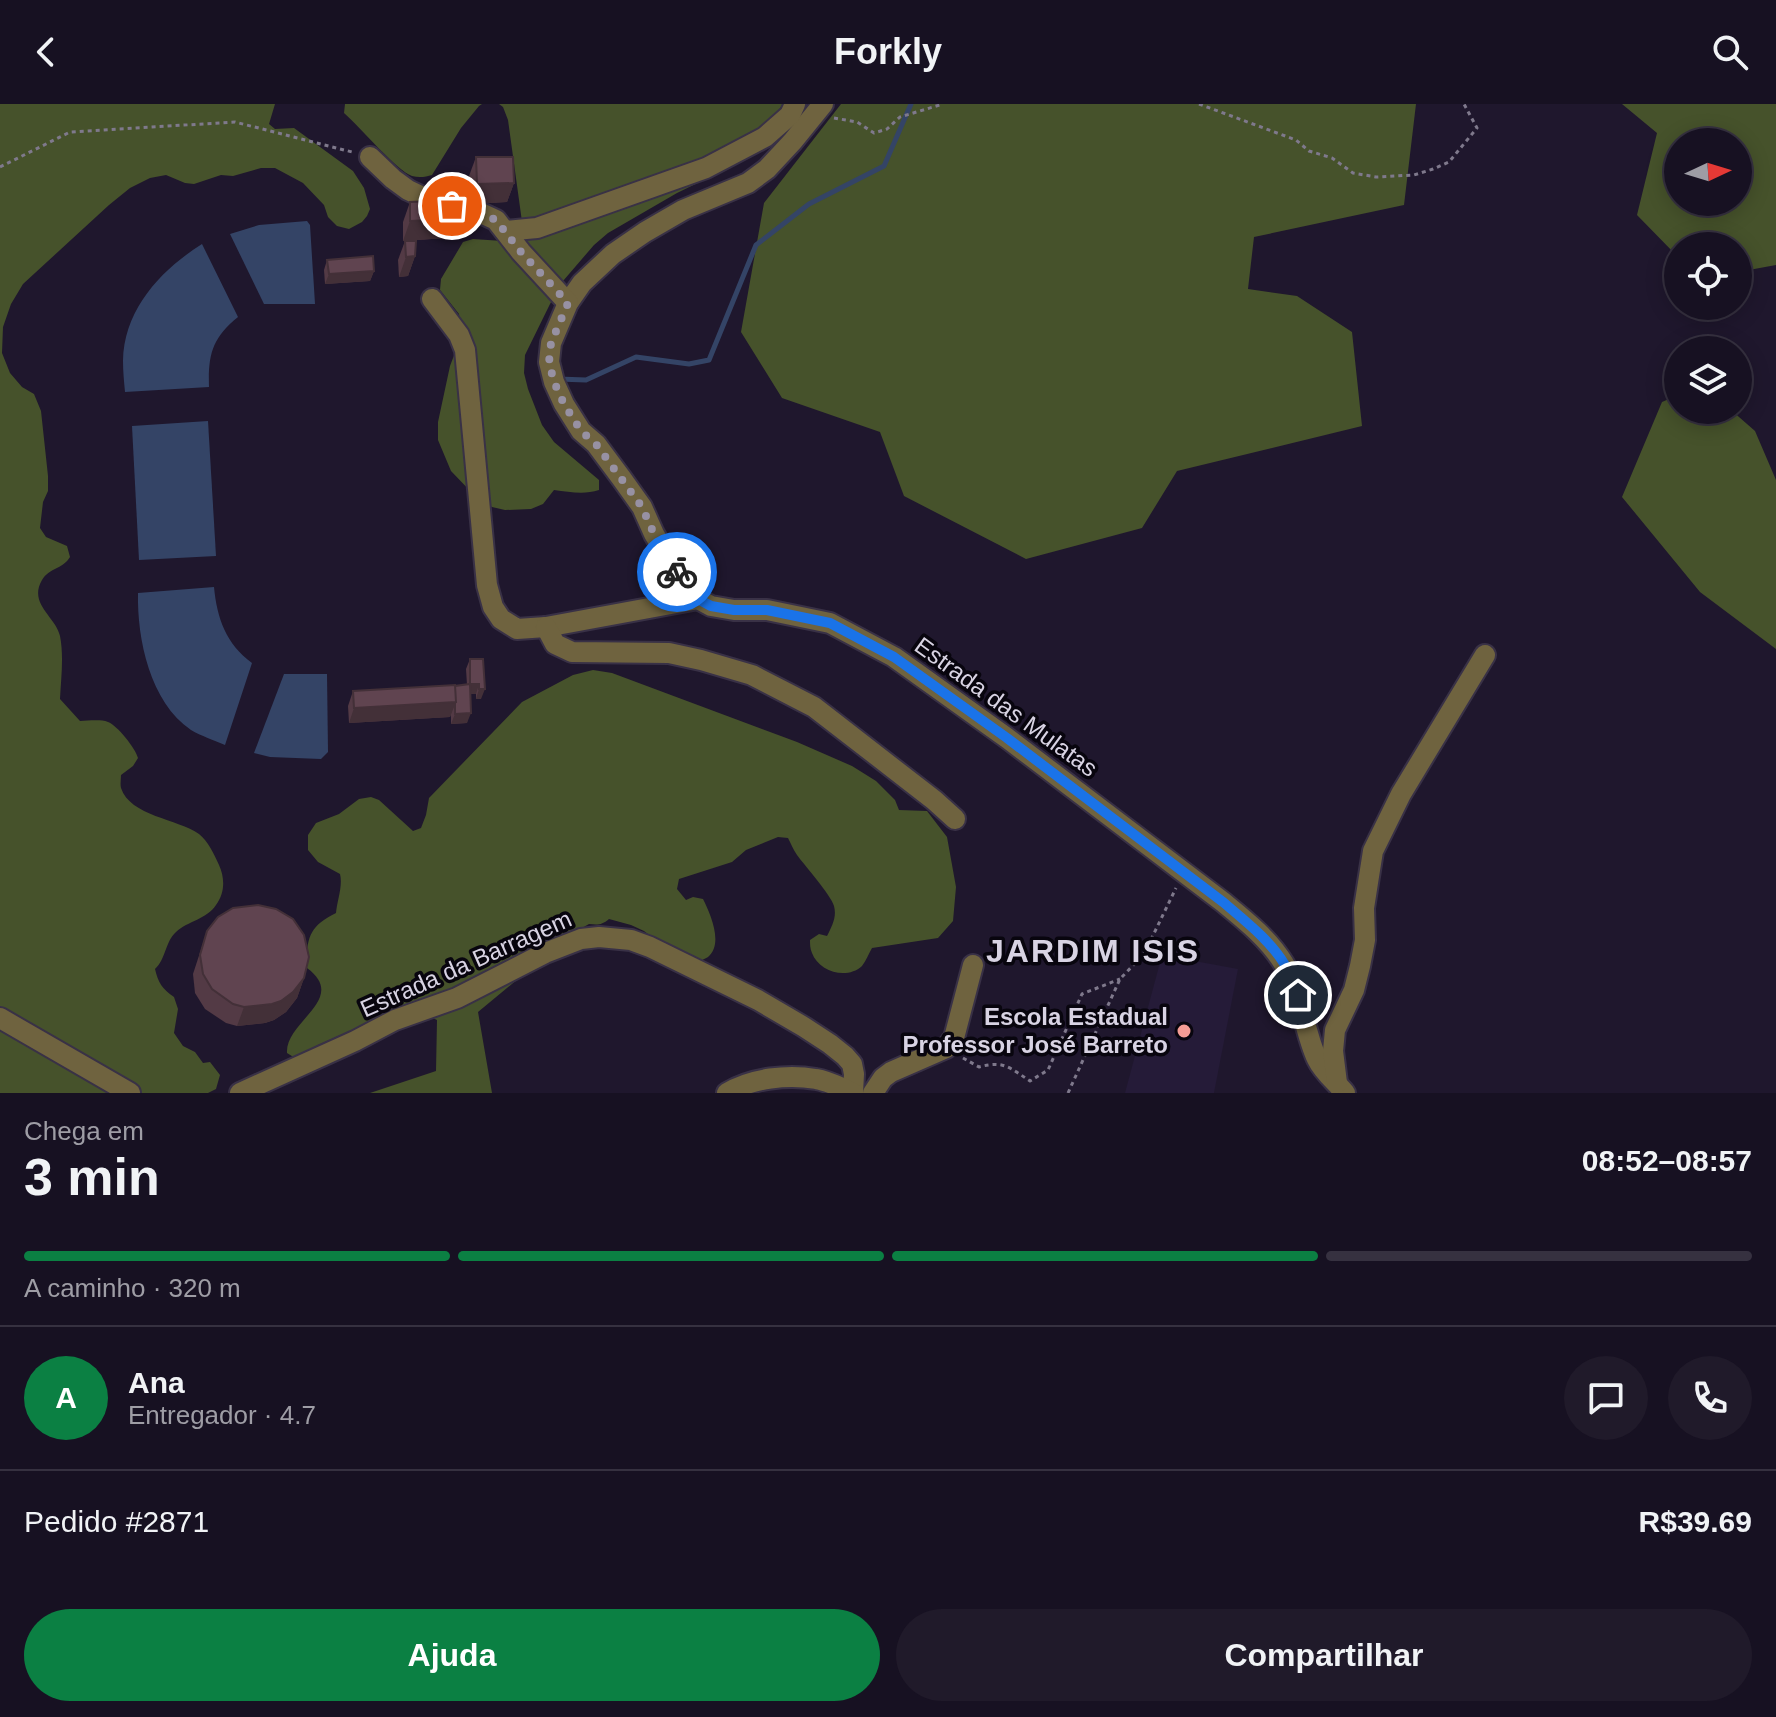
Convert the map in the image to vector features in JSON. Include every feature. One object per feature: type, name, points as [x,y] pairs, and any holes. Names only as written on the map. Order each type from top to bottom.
[{"type":"street","points":[[506,231],[537,228],[706,168],[765,137],[790,115],[795,104]]},
{"type":"street","points":[[432,299],[459,335],[465,350],[487,585],[493,607],[501,619],[517,629],[546,627],[698,599],[676,571],[642,507],[596,444],[581,431],[564,404],[549,362],[551,343],[568,303],[582,283],[613,254],[683,210],[748,183],[767,169],[821,107]]},
{"type":"street","points":[[370,157],[408,190],[496,220],[568,303]]},
{"type":"street","name":"Estrada das Mulatas","points":[[698,599],[711,606],[767,610],[830,623],[894,657],[1007,738],[1223,902],[1250,924],[1286,966],[1318,1063],[1341,1088]]},
{"type":"street","points":[[546,627],[555,644],[572,652],[669,653],[752,675],[814,707],[955,819]]},
{"type":"street","points":[[1341,1088],[1333,1051],[1335,1030],[1354,990],[1360,966],[1365,940],[1364,908],[1373,851],[1401,794],[1485,655]]},
{"type":"street","name":"Estrada da Barragem","points":[[240,1093],[395,1020],[457,998],[545,953],[581,939],[599,937],[631,940],[650,947],[758,1000],[804,1027],[830,1044],[852,1064],[853,1093]]},
{"type":"street","points":[[873,1093],[891,1072],[946,1048],[954,1038],[973,965]]},
{"type":"street","points":[[0,1018],[130,1093]]},
{"type":"street","points":[[727,1093],[740,1086],[786,1078],[816,1079],[853,1093]]},
{"type":"path","points":[[821,107],[837,119],[857,122],[874,133],[887,129],[900,117],[943,104]]},
{"type":"path","points":[[1199,104],[1296,140],[1309,151],[1332,158],[1353,173],[1376,177],[1414,175],[1449,162],[1477,128],[1464,104]]},
{"type":"path","points":[[0,167],[70,132],[235,122],[370,157]]},
{"type":"path","points":[[1068,1093],[1120,979],[1144,954],[1183,873]]},
{"type":"path","points":[[946,1048],[979,1067],[996,1062],[1030,1081],[1048,1070],[1082,994],[1120,979]]},
{"type":"shaded area","name":"Escola Estadual Professor José Barreto","points":[[1162,955],[1238,969],[1214,1093],[1125,1093]]},
{"type":"green space","points":[[0,104],[275,104],[269,124],[275,129],[294,128],[353,171],[364,188],[370,209],[362,222],[349,229],[337,226],[328,217],[324,205],[303,183],[275,168],[261,168],[233,176],[221,175],[194,184],[166,175],[150,178],[130,188],[109,205],[23,284],[11,304],[3,327],[2,353],[10,373],[22,387],[34,394],[41,411],[48,491],[43,502],[40,528],[46,537],[67,546],[70,557],[45,576],[38,596],[60,636],[60,699],[80,721],[105,721],[121,732],[138,758],[121,775],[121,788],[126,797],[144,811],[199,834],[210,848],[222,875],[222,890],[216,905],[208,914],[176,932],[155,969],[161,985],[174,997],[178,1009],[174,1033],[183,1046],[195,1052],[203,1063],[210,1062],[220,1075],[216,1089],[208,1093],[0,1093]]},
{"type":"green space","points":[[345,104],[482,104],[461,128],[432,175],[420,177],[405,172],[388,158],[344,113]]},
{"type":"green space","points":[[499,104],[783,104],[772,120],[712,176],[608,233],[563,281],[525,355],[524,373],[542,425],[554,442],[599,480],[599,490],[582,493],[554,490],[543,504],[531,509],[492,507],[475,496],[451,471],[438,440],[438,422],[450,366],[461,337],[459,314],[440,290],[441,279],[463,242],[473,239],[516,242],[523,229],[508,120]]},
{"type":"green space","points":[[841,104],[1416,104],[1404,205],[1254,237],[1248,289],[1297,296],[1352,332],[1362,426],[1177,471],[1142,528],[1026,559],[904,496],[880,432],[782,398],[741,332],[764,203]]},
{"type":"green space","points":[[1622,104],[1776,104],[1776,265],[1752,269],[1752,232],[1664,232],[1664,243],[1637,215],[1657,133]]},
{"type":"green space","points":[[1662,402],[1664,424],[1747,424],[1755,431],[1776,480],[1776,649],[1700,592],[1622,497]]},
{"type":"green space","points":[[593,670],[612,673],[797,742],[852,766],[876,781],[895,800],[899,810],[927,811],[947,837],[956,887],[953,921],[938,938],[872,948],[862,966],[849,973],[827,969],[816,960],[810,940],[819,934],[827,936],[834,918],[834,906],[788,838],[778,837],[746,850],[732,862],[679,879],[677,889],[686,900],[693,897],[703,899],[712,920],[715,944],[707,958],[695,963],[644,931],[609,919],[600,924],[589,924],[566,937],[478,1012],[492,1093],[370,1093],[436,1071],[437,1020],[407,1006],[295,1058],[287,1053],[295,1031],[319,1000],[321,990],[318,979],[307,968],[307,949],[315,928],[336,913],[340,888],[340,874],[318,862],[308,850],[308,835],[316,823],[339,814],[359,799],[371,797],[379,800],[413,831],[421,828],[429,798],[522,702],[573,675]]},
{"type":"water","points":[[307,221],[310,225],[315,304],[264,304],[230,234],[259,225]]},
{"type":"water","points":[[202,244],[238,317],[222,332],[213,348],[209,387],[125,392],[125,342],[138,308],[172,266]]},
{"type":"water","points":[[208,421],[216,556],[139,560],[132,426]]},
{"type":"water","points":[[214,587],[224,630],[252,663],[225,745],[191,730],[165,703],[149,668],[138,611],[138,593]]},
{"type":"water","points":[[284,674],[327,674],[328,752],[321,759],[270,757],[254,753]]},
{"type":"building","points":[[476,157],[513,157],[514,183],[477,184]]},
{"type":"building","points":[[453,200],[453,219],[410,221],[410,202]]},
{"type":"building","points":[[405,241],[416,241],[415,256],[406,257]]},
{"type":"building","points":[[373,256],[374,271],[329,274],[327,260]]},
{"type":"building","points":[[470,659],[483,659],[485,689],[479,689],[479,684],[470,684]]},
{"type":"building","points":[[470,684],[471,713],[455,714],[455,686]]},
{"type":"building","points":[[455,685],[456,702],[354,708],[353,691]]},
{"type":"building","points":[[258,905],[276,909],[293,919],[304,935],[309,957],[304,978],[293,992],[272,1004],[244,1007],[233,1004],[212,989],[203,974],[200,955],[207,931],[218,917],[233,908]]},
{"type":"waterway","points":[[558,379],[586,380],[636,357],[689,364],[709,360],[756,245],[809,204],[884,166],[911,104]]},
{"type":"way so far","points":[[452,206],[496,220],[568,303],[551,343],[549,362],[554,382],[581,431],[596,444],[642,507],[677,572]]},
{"type":"place","name":"Escola Estadual Professor José Barreto","points":[[1184,1031]]},
{"type":"district","name":"JARDIM ISIS","points":[[1093,951]]},
{"type":"route","points":[[677,572],[698,599],[711,606],[767,610],[830,623],[894,657],[1007,738],[1250,924],[1286,966],[1298,995]]}]
